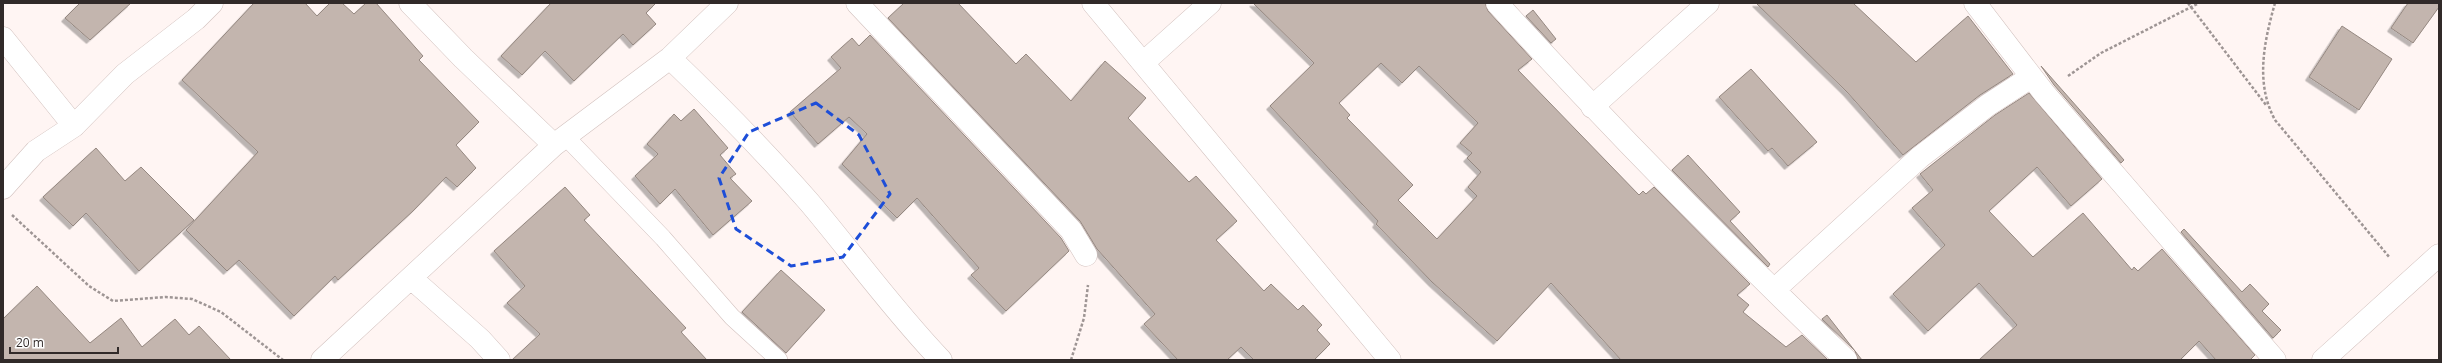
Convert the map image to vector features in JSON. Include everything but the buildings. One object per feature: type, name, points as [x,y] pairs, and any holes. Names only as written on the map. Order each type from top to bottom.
[{"type":"street","points":[[3,188],[36,151],[74,126],[125,74],[196,19],[212,3]]},
{"type":"street","points":[[410,3],[463,58],[559,140]]},
{"type":"street","points":[[322,360],[559,140],[670,58],[727,3]]},
{"type":"street","points":[[857,3],[1071,230],[1086,255]]},
{"type":"street","points":[[1093,3],[1390,360]]},
{"type":"street","points":[[1143,63],[1210,3]]},
{"type":"street","points":[[1497,3],[1592,107],[1774,290],[1846,360]]},
{"type":"street","points":[[1592,107],[1708,3]]},
{"type":"street","points":[[1975,3],[2037,85],[2275,360]]},
{"type":"street","points":[[3,38],[74,126]]},
{"type":"street","points":[[670,58],[729,115],[790,182],[915,333],[941,360]]},
{"type":"street","points":[[1774,290],[1920,157],[1988,105],[2037,85]]},
{"type":"street","points":[[2328,358],[2411,283],[2439,255]]},
{"type":"street","points":[[411,278],[480,339],[499,360]]},
{"type":"lane","points":[[559,140],[663,238],[732,317],[779,360]]},
{"type":"path","points":[[2037,85],[2101,53],[2189,4],[2199,3]]},
{"type":"path","points":[[2267,105],[2262,65],[2275,3]]},
{"type":"path","points":[[2189,4],[2267,105],[2275,120],[2411,283]]},
{"type":"path","points":[[9,212],[89,286],[114,301],[166,297],[192,299],[221,312],[283,360]]},
{"type":"path","points":[[1071,360],[1084,318],[1088,274],[1086,255]]},
{"type":"highlighted area","points":[[816,103],[859,135],[890,194],[843,257],[791,266],[736,229],[719,178],[749,132]]}]
